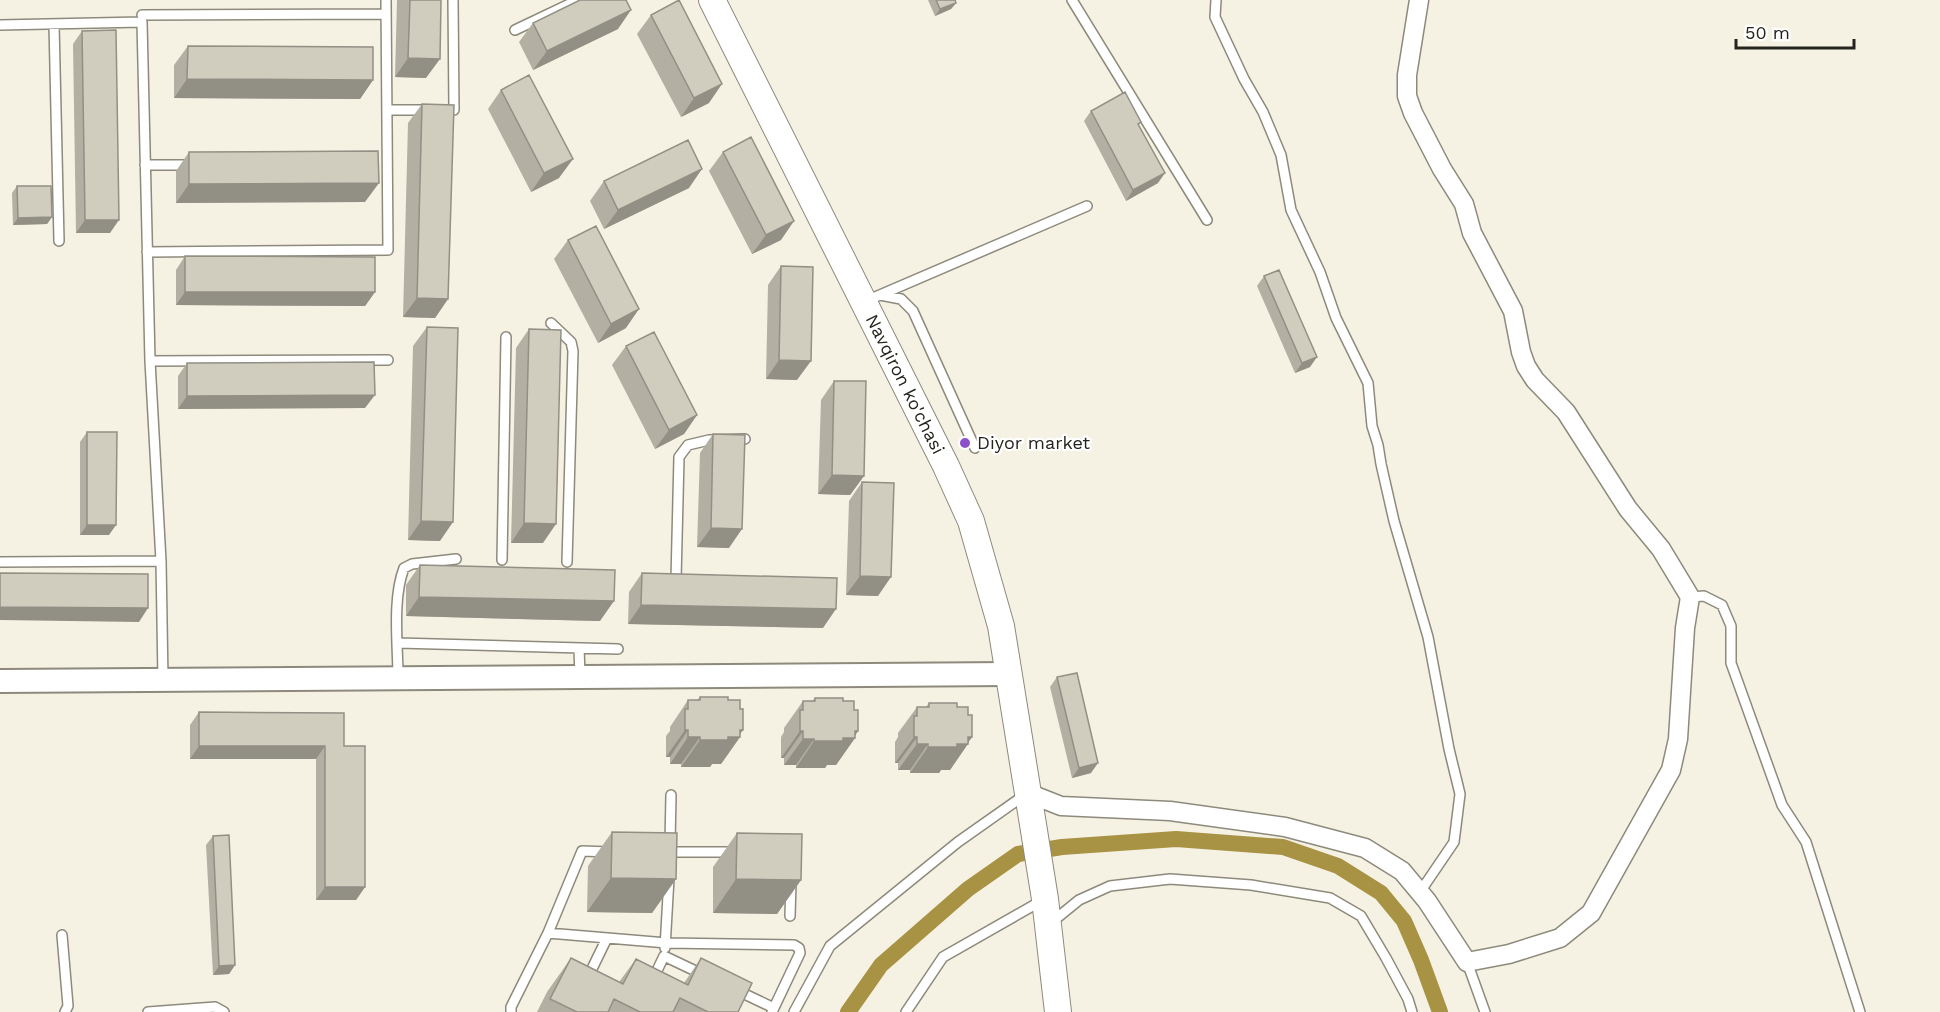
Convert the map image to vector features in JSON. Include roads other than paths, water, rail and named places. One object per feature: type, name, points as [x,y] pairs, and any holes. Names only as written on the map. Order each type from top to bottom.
[{"type":"main road","name":"Navqiron ko'chasi","points":[[712,0],[872,298],[971,521],[1000,626],[1009,674],[1033,822],[1058,1012]]},
{"type":"street","points":[[1028,793],[1061,806],[1170,811],[1285,827],[1365,848],[1402,871],[1420,892],[1467,962],[1509,954],[1560,938],[1592,913],[1671,770],[1678,739],[1685,628],[1690,597],[1661,549],[1628,509],[1566,412],[1534,380],[1526,366],[1513,311],[1472,233],[1464,204],[1417,123],[1407,96],[1407,75],[1419,0]]},
{"type":"street","points":[[0,681],[1009,674]]},
{"type":"lane","points":[[147,252],[388,250],[386,0]]},
{"type":"lane","points":[[387,110],[454,110],[453,0]]},
{"type":"lane","points":[[515,30],[578,0]]},
{"type":"lane","points":[[1072,0],[1207,220]]},
{"type":"lane","points":[[1216,0],[1215,17],[1244,79],[1263,112],[1281,155],[1291,210],[1320,272],[1336,318],[1368,383],[1372,426],[1389,498],[1428,637],[1460,794],[1454,842],[1420,892]]},
{"type":"lane","points":[[142,15],[386,14]]},
{"type":"lane","points":[[0,25],[142,22],[150,361],[161,561],[163,680]]},
{"type":"lane","points":[[54,24],[59,241]]},
{"type":"lane","points":[[376,163],[387,163]]},
{"type":"lane","points":[[146,165],[203,165]]},
{"type":"lane","points":[[872,298],[1087,206]]},
{"type":"lane","points":[[872,298],[901,299],[913,311],[975,448]]},
{"type":"lane","points":[[551,323],[571,342],[573,351],[567,562]]},
{"type":"lane","points":[[502,560],[506,337]]},
{"type":"lane","points":[[150,361],[388,360]]},
{"type":"lane","points":[[676,580],[679,457],[688,445],[709,440],[745,439]]},
{"type":"lane","points":[[398,678],[399,580],[404,568],[412,564],[456,559]]},
{"type":"lane","points":[[0,562],[161,561]]},
{"type":"lane","points":[[1690,597],[1704,596],[1722,605],[1731,626],[1731,663],[1782,805],[1806,842],[1860,1012]]},
{"type":"lane","points":[[398,644],[618,649]]},
{"type":"lane","points":[[579,648],[580,677]]},
{"type":"lane","points":[[794,1012],[830,946],[958,842],[1028,793]]},
{"type":"lane","points":[[649,988],[664,956],[667,943],[671,795]]},
{"type":"lane","points":[[511,1012],[511,1007],[548,933],[582,851],[626,852]]},
{"type":"lane","points":[[658,852],[748,851]]},
{"type":"lane","points":[[790,916],[791,873]]},
{"type":"lane","points":[[1048,926],[1079,900],[1110,886],[1170,879],[1251,885],[1330,898],[1361,916],[1408,999],[1412,1012]]},
{"type":"lane","points":[[906,1012],[943,957],[1044,899]]},
{"type":"lane","points":[[548,933],[667,943],[794,945],[799,948],[800,953],[773,1010],[724,984]]},
{"type":"lane","points":[[62,935],[68,1006],[65,1012]]},
{"type":"lane","points":[[580,991],[607,938]]},
{"type":"lane","points":[[664,956],[714,980]]},
{"type":"lane","points":[[1467,962],[1485,1012]]},
{"type":"lane","points":[[148,1012],[215,1007],[224,1012]]},
{"type":"waterway","points":[[848,1012],[881,965],[968,889],[1018,854],[1062,847],[1176,839],[1283,847],[1338,866],[1381,893],[1404,921],[1440,1012]]},
{"type":"place","name":"Diyor market","points":[[965,443]]}]
